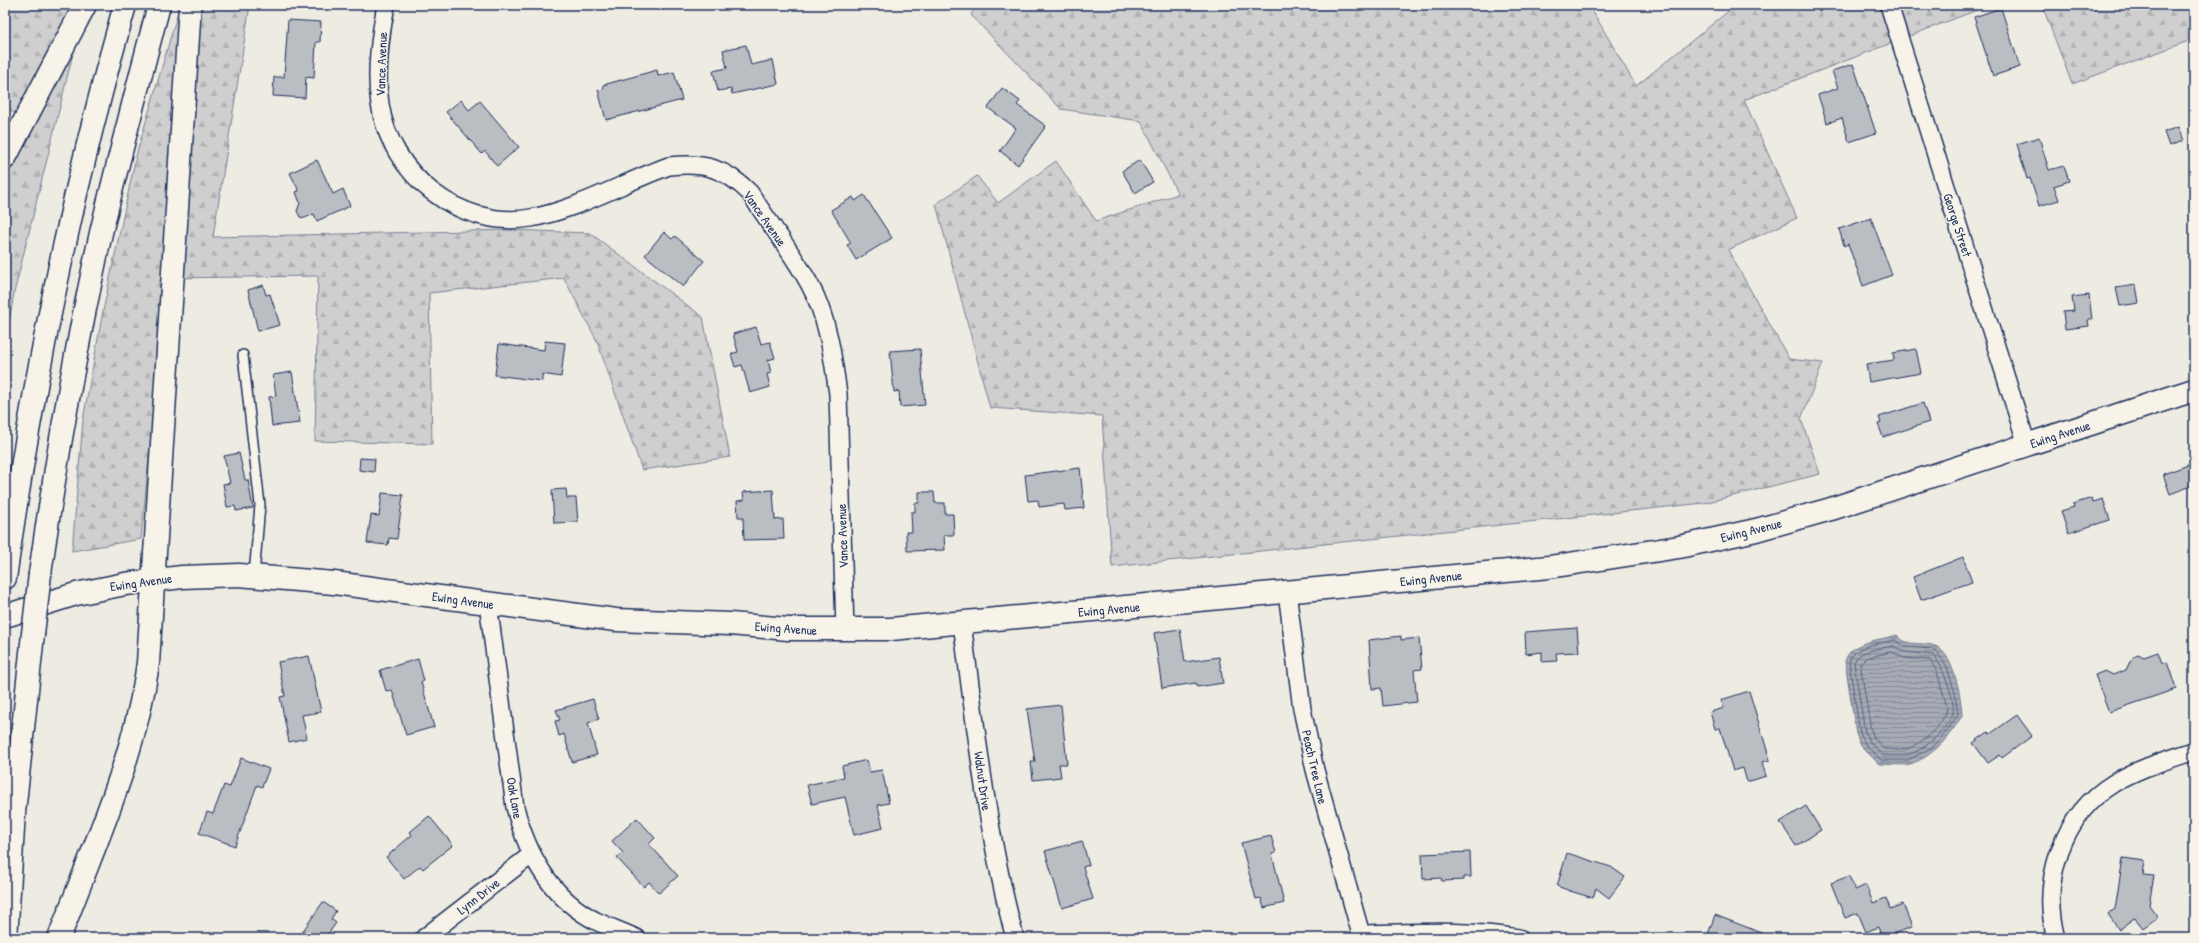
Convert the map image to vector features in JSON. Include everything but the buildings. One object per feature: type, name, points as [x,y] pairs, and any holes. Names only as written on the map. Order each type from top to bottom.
[{"type":"main road","points":[[5,158],[85,5]]},
{"type":"main road","points":[[5,578],[33,402],[56,282],[97,107],[125,5]]},
{"type":"main road","points":[[6,938],[16,798],[33,634],[40,574],[64,417],[89,291],[118,167],[160,5]]},
{"type":"main road","points":[[59,938],[134,737],[148,663],[190,5]]},
{"type":"main road","name":"Ewing Avenue","points":[[5,616],[76,594],[153,580],[208,575],[254,576],[334,583],[616,620],[845,631],[962,623],[1549,567],[1679,547],[1756,530],[1831,509],[2194,390]]},
{"type":"street","name":"Vance Avenue","points":[[386,5],[381,34],[378,74],[380,104],[385,127],[393,146],[407,168],[423,185],[442,199],[460,209],[483,216],[508,219],[529,218],[554,212],[669,166],[689,164],[705,166],[722,172],[738,182],[750,193],[811,286],[825,324],[833,359],[838,394],[845,631]]},
{"type":"street","name":"George Street","points":[[1888,5],[2027,445]]},
{"type":"street","name":"Peach Tree Lane","points":[[1287,592],[1302,709],[1315,770],[1361,936]]},
{"type":"street","name":"Oak Lane","points":[[488,603],[515,807],[522,834],[531,855],[554,888],[575,906],[595,920],[636,938]]},
{"type":"street","name":"Walnut Drive","points":[[962,623],[983,783],[992,838],[1015,938]]},
{"type":"street","points":[[2056,938],[2050,908],[2051,884],[2056,860],[2065,837],[2078,816],[2094,798],[2113,783],[2133,773],[2194,751]]},
{"type":"street","name":"Lynn Drive","points":[[424,938],[531,855]]},
{"type":"street","points":[[1361,936],[1458,932],[1494,934],[1519,938]]},
{"type":"lane","points":[[243,354],[260,504],[254,576]]},
{"type":"green space","points":[[5,5],[85,5],[14,293],[5,346],[5,220],[15,114],[5,105]]},
{"type":"green space","points":[[180,5],[250,5],[213,237],[511,230],[590,233],[703,317],[730,457],[642,470],[597,341],[564,278],[429,293],[432,444],[315,441],[318,276],[167,278],[141,539],[72,551],[83,420],[103,311],[136,156]]},
{"type":"green space","points":[[976,5],[1589,5],[1636,86],[1736,5],[1990,5],[1744,100],[1797,218],[1728,250],[1789,359],[1823,363],[1801,419],[1820,474],[1704,503],[1112,567],[1102,416],[990,408],[936,204],[977,176],[998,203],[1056,161],[1096,221],[1178,194],[1141,121],[1061,109],[971,15]]},
{"type":"green space","points":[[2042,5],[2194,5],[2194,39],[2072,84]]},
{"type":"water","points":[[1897,635],[1906,642],[1935,646],[1947,657],[1958,688],[1962,716],[1946,738],[1927,756],[1910,764],[1879,764],[1861,746],[1856,734],[1845,661],[1848,654],[1853,649],[1866,642]]}]
